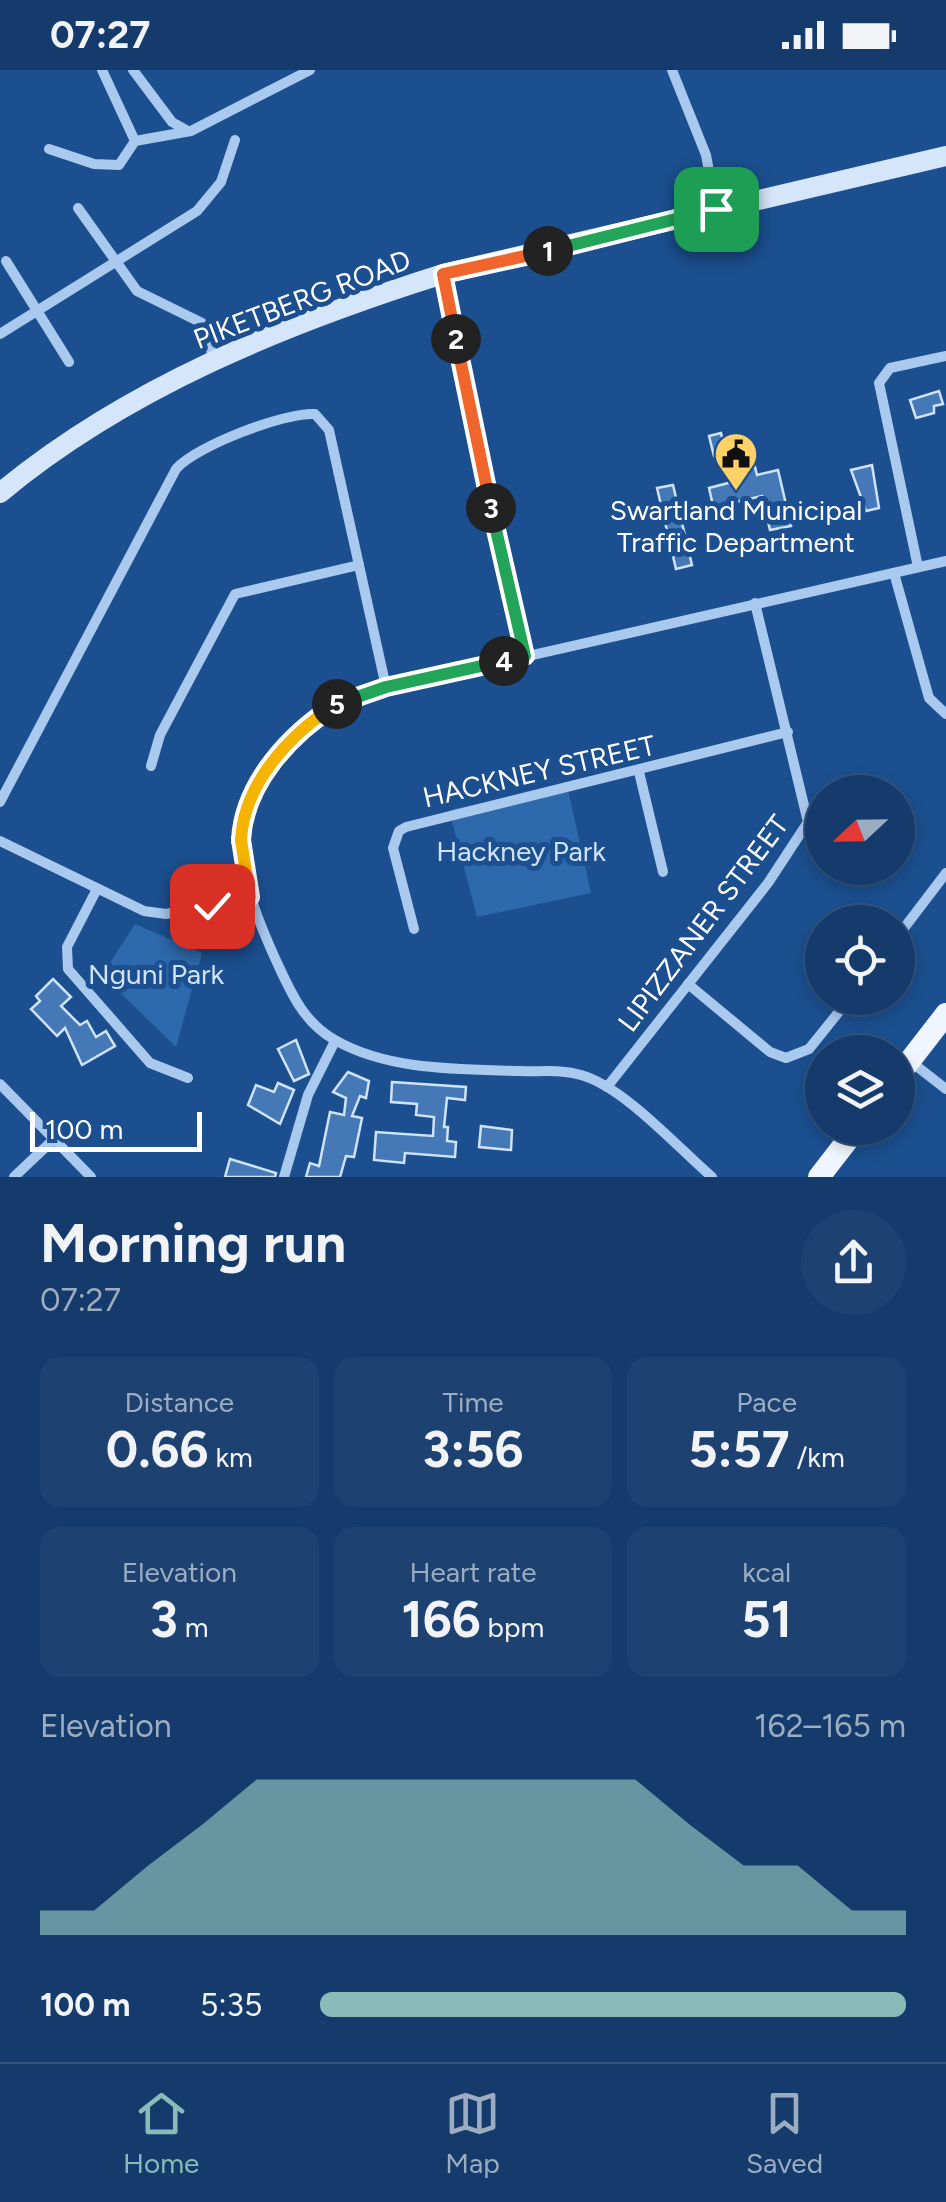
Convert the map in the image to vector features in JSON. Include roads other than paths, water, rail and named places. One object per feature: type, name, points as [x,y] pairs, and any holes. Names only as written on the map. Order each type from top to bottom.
[{"type":"main road","points":[[915,1055],[946,1014]]},
{"type":"main road","points":[[818,1177],[843,1145]]},
{"type":"street","points":[[102,70],[135,141]]},
{"type":"street","points":[[133,70],[172,122],[192,131]]},
{"type":"street","points":[[49,149],[94,164],[119,164],[135,141],[192,131],[310,70]]},
{"type":"street","points":[[672,70],[706,155],[716,209]]},
{"type":"street","points":[[0,334],[210,200],[221,182],[235,140]]},
{"type":"street","name":"PIKETBERG ROAD","points":[[0,492],[66,442],[165,383],[386,292],[443,274],[617,237],[716,209],[946,156]]},
{"type":"street","points":[[78,208],[146,298],[202,324],[215,363]]},
{"type":"street","points":[[6,261],[68,362]]},
{"type":"street","points":[[443,274],[525,656]]},
{"type":"street","points":[[918,567],[879,383],[890,368],[946,356]]},
{"type":"street","points":[[0,802],[167,483],[186,458],[286,419],[308,413],[321,418],[329,430],[386,687]]},
{"type":"street","points":[[708,1176],[607,1087],[562,1072],[418,1065],[379,1058],[335,1040],[312,1024],[296,1003],[250,897],[240,844],[248,798],[267,768],[332,706],[386,687],[946,560]]},
{"type":"street","points":[[151,766],[160,736],[236,594],[359,565]]},
{"type":"street","points":[[894,572],[929,698],[946,714]]},
{"type":"street","name":"LIPIZZANER STREET","points":[[607,1087],[804,834],[808,822],[755,603]]},
{"type":"street","name":"HACKNEY STREET","points":[[414,928],[395,858],[399,831],[430,818],[639,772],[788,732]]},
{"type":"street","points":[[639,772],[663,872]]},
{"type":"street","points":[[0,841],[144,911],[166,914],[250,897]]},
{"type":"street","points":[[915,914],[946,873]]},
{"type":"street","points":[[97,889],[67,947],[68,969],[150,1063],[188,1078]]},
{"type":"street","points":[[688,984],[770,1052],[786,1058],[809,1049],[836,1015]]},
{"type":"street","points":[[284,1177],[308,1094],[335,1040]]},
{"type":"street","points":[[915,1074],[946,1088]]},
{"type":"street","points":[[0,1084],[91,1177]]},
{"type":"street","points":[[14,1177],[53,1140]]},
{"type":"place","name":"Swartland Municipal Traffic Department","points":[[736,492]]},
{"type":"park label","name":"Hackney Park","points":[[521,851]]},
{"type":"park label","name":"Nguni Park","points":[[156,974]]}]
